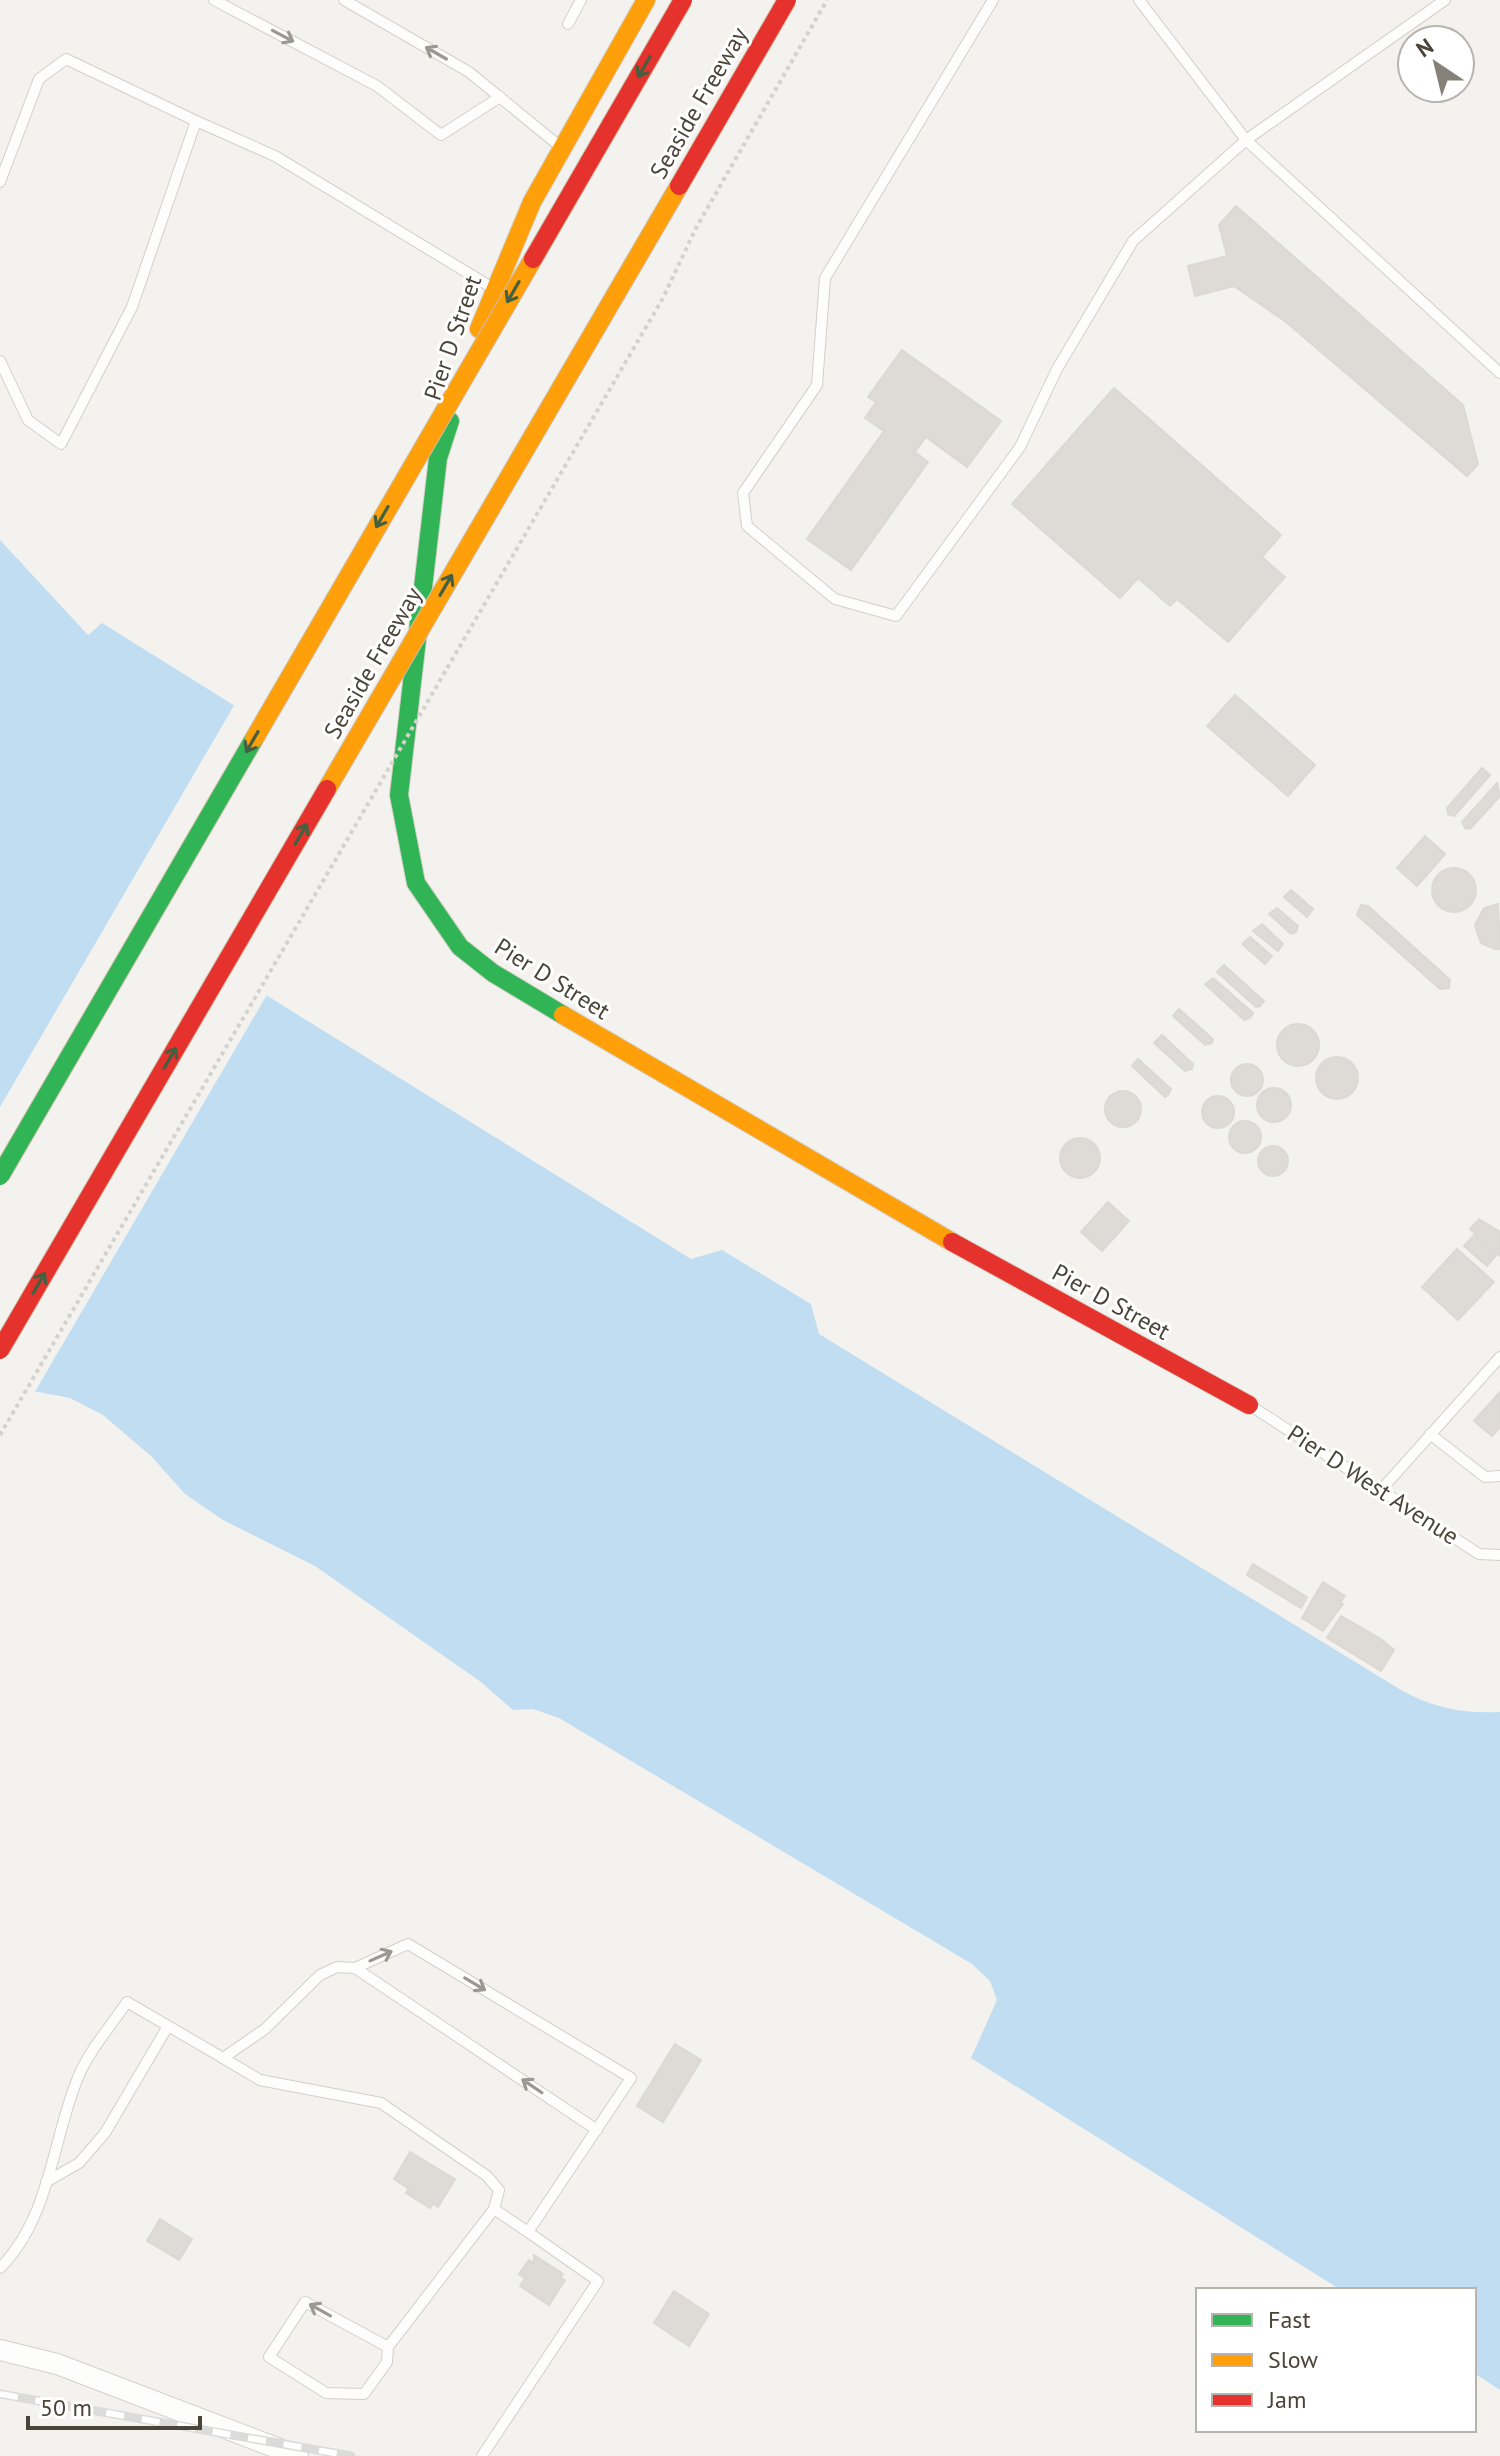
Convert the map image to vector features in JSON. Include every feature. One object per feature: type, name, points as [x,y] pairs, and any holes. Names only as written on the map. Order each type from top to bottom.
[{"type":"main road","name":"Pier D Street","points":[[646,0],[561,147],[493,288],[438,458],[399,795],[405,840],[416,883],[460,947],[528,997],[873,1199],[1249,1405]]},
{"type":"main road","points":[[0,1176],[683,0]]},
{"type":"main road","name":"Seaside Freeway","points":[[0,1350],[787,0]]},
{"type":"street","points":[[0,2350],[57,2364],[298,2456]]},
{"type":"lane","points":[[214,0],[377,86],[441,135],[500,97]]},
{"type":"lane","points":[[344,0],[469,72],[561,147]]},
{"type":"lane","points":[[568,24],[581,0]]},
{"type":"lane","points":[[993,0],[825,278],[817,385],[743,493],[747,526],[835,599],[896,616],[1020,447],[1057,369],[1133,241],[1246,140],[1445,0]]},
{"type":"lane","points":[[1139,0],[1246,140],[1500,373]]},
{"type":"lane","points":[[0,182],[39,79],[66,59],[275,156],[493,288]]},
{"type":"lane","points":[[0,361],[28,420],[61,444],[132,307],[196,121]]},
{"type":"lane","points":[[1381,1490],[1500,1357]]},
{"type":"lane","name":"Pier D West Avenue","points":[[1249,1405],[1479,1554],[1500,1555]]},
{"type":"lane","points":[[1430,1434],[1485,1477],[1500,1476]]},
{"type":"lane","points":[[223,2058],[265,2029],[320,1975],[337,1967],[355,1968],[408,1944],[631,2078],[528,2232]]},
{"type":"lane","points":[[355,1968],[597,2130]]},
{"type":"lane","points":[[0,2268],[33,2219],[77,2078],[127,2002],[260,2080],[381,2103],[487,2176],[499,2190],[494,2209],[388,2347],[387,2362],[364,2394],[326,2393],[269,2357],[305,2302],[388,2347]]},
{"type":"lane","points":[[46,2182],[79,2163],[105,2133],[168,2026]]},
{"type":"lane","points":[[482,2456],[598,2281],[494,2209]]},
{"type":"path","points":[[0,1435],[663,298],[696,228],[827,0]]},
{"type":"water","points":[[0,540],[88,635],[102,623],[235,706],[203,892],[212,930],[253,987],[691,1259],[722,1250],[811,1304],[819,1334],[1401,1690],[1449,1708],[1500,1712],[1500,2390],[1476,2374],[1476,2288],[1338,2288],[971,2058],[997,2000],[990,1981],[972,1964],[559,1718],[533,1709],[513,1710],[481,1682],[315,1566],[223,1520],[185,1494],[152,1457],[103,1415],[70,1398],[33,1391],[0,1398]]},
{"type":"pier","points":[[236,702],[250,740],[230,804],[215,894],[207,897],[215,928],[231,957],[268,993],[33,1395],[0,1402],[0,1107]]},
{"type":"building","points":[[1236,206],[1463,405],[1478,464],[1467,476],[1286,322],[1234,286],[1195,296],[1188,266],[1227,256],[1219,225]]},
{"type":"building","points":[[902,350],[1001,421],[967,467],[926,437],[915,452],[928,462],[851,570],[807,539],[884,431],[865,418],[876,402],[868,397]]},
{"type":"building","points":[[1114,388],[1281,535],[1262,557],[1285,577],[1228,642],[1177,599],[1170,606],[1138,578],[1120,598],[1012,504]]},
{"type":"building","points":[[1235,695],[1315,765],[1288,796],[1207,726]]},
{"type":"building","points":[[1482,768],[1490,775],[1454,816],[1448,814],[1447,808]]},
{"type":"building","points":[[1497,783],[1500,796],[1470,829],[1465,828],[1462,822]]},
{"type":"building","points":[[1425,836],[1445,854],[1417,886],[1397,868]]},
{"type":"building","points":[[1454,868],[1470,874],[1476,890],[1470,906],[1454,912],[1438,906],[1432,890],[1438,874]]},
{"type":"building","points":[[1291,890],[1313,909],[1307,917],[1284,897]]},
{"type":"building","points":[[1498,904],[1500,949],[1495,949],[1481,943],[1475,925],[1484,908]]},
{"type":"building","points":[[1361,905],[1368,906],[1450,980],[1449,988],[1440,989],[1357,915]]},
{"type":"building","points":[[1277,908],[1298,926],[1296,932],[1291,934],[1269,914]]},
{"type":"building","points":[[1262,924],[1283,944],[1278,951],[1253,931]]},
{"type":"building","points":[[1250,937],[1272,956],[1265,964],[1242,944]]},
{"type":"building","points":[[1224,965],[1264,1001],[1260,1006],[1256,1007],[1217,972]]},
{"type":"building","points":[[1213,978],[1253,1013],[1250,1018],[1244,1020],[1205,984]]},
{"type":"building","points":[[1179,1009],[1213,1039],[1212,1043],[1205,1045],[1173,1016]]},
{"type":"building","points":[[1298,1024],[1313,1030],[1319,1045],[1313,1060],[1298,1066],[1283,1060],[1277,1045],[1283,1030]]},
{"type":"building","points":[[1162,1035],[1193,1064],[1192,1069],[1185,1071],[1154,1043]]},
{"type":"building","points":[[1337,1057],[1352,1063],[1358,1078],[1352,1093],[1337,1099],[1322,1093],[1316,1078],[1322,1063]]},
{"type":"building","points":[[1138,1059],[1171,1089],[1168,1095],[1165,1097],[1132,1066]]},
{"type":"building","points":[[1247,1064],[1258,1069],[1263,1080],[1258,1091],[1247,1096],[1236,1091],[1231,1080],[1236,1069]]},
{"type":"building","points":[[1274,1088],[1286,1093],[1291,1105],[1286,1117],[1274,1122],[1262,1117],[1257,1105],[1262,1093]]},
{"type":"building","points":[[1123,1091],[1136,1096],[1141,1109],[1136,1122],[1123,1127],[1110,1122],[1105,1109],[1110,1096]]},
{"type":"building","points":[[1218,1096],[1229,1101],[1234,1112],[1229,1123],[1218,1128],[1207,1123],[1202,1112],[1207,1101]]},
{"type":"building","points":[[1245,1121],[1256,1126],[1261,1137],[1256,1148],[1245,1153],[1234,1148],[1229,1137],[1234,1126]]},
{"type":"building","points":[[1080,1138],[1094,1144],[1100,1158],[1094,1172],[1080,1178],[1066,1172],[1060,1158],[1066,1144]]},
{"type":"building","points":[[1273,1146],[1284,1150],[1288,1161],[1284,1172],[1273,1176],[1262,1172],[1258,1161],[1262,1150]]},
{"type":"building","points":[[1108,1202],[1129,1221],[1102,1251],[1081,1232]]},
{"type":"building","points":[[1479,1219],[1500,1232],[1500,1256],[1470,1229]]},
{"type":"building","points":[[1474,1235],[1496,1255],[1487,1266],[1464,1246]]},
{"type":"building","points":[[1457,1249],[1494,1282],[1458,1320],[1422,1287]]},
{"type":"building","points":[[1500,1392],[1500,1427],[1492,1436],[1474,1421]]},
{"type":"building","points":[[1253,1564],[1307,1597],[1301,1608],[1247,1575]]},
{"type":"building","points":[[1323,1582],[1345,1596],[1340,1603],[1343,1604],[1323,1631],[1302,1618]]},
{"type":"building","points":[[1341,1616],[1394,1650],[1381,1671],[1327,1638]]},
{"type":"building","points":[[675,2044],[701,2060],[663,2122],[637,2106]]},
{"type":"building","points":[[410,2152],[455,2179],[438,2207],[433,2204],[430,2208],[406,2193],[409,2189],[394,2179]]},
{"type":"building","points":[[160,2219],[192,2239],[179,2260],[147,2241]]},
{"type":"building","points":[[534,2255],[563,2274],[560,2277],[565,2280],[549,2305],[520,2286],[525,2278],[519,2274],[529,2260],[534,2263]]},
{"type":"building","points":[[674,2291],[709,2314],[689,2346],[654,2323]]},
{"type":"railway","points":[[0,2394],[351,2456]]},
{"type":"traffic: fast","points":[[450,421],[438,458],[399,795],[416,883],[460,947],[493,973],[563,1015]]},
{"type":"traffic: fast","points":[[0,1176],[254,739]]},
{"type":"traffic: slow","points":[[479,329],[532,202],[646,0]]},
{"type":"traffic: slow","points":[[327,789],[679,186]]},
{"type":"traffic: slow","points":[[254,739],[533,259]]},
{"type":"traffic: slow","points":[[563,1015],[952,1242]]},
{"type":"traffic: jam","points":[[533,259],[683,0]]},
{"type":"traffic: jam","points":[[679,186],[787,0]]},
{"type":"traffic: jam","points":[[0,1350],[327,789]]},
{"type":"traffic: jam","points":[[952,1242],[1249,1405]]}]
